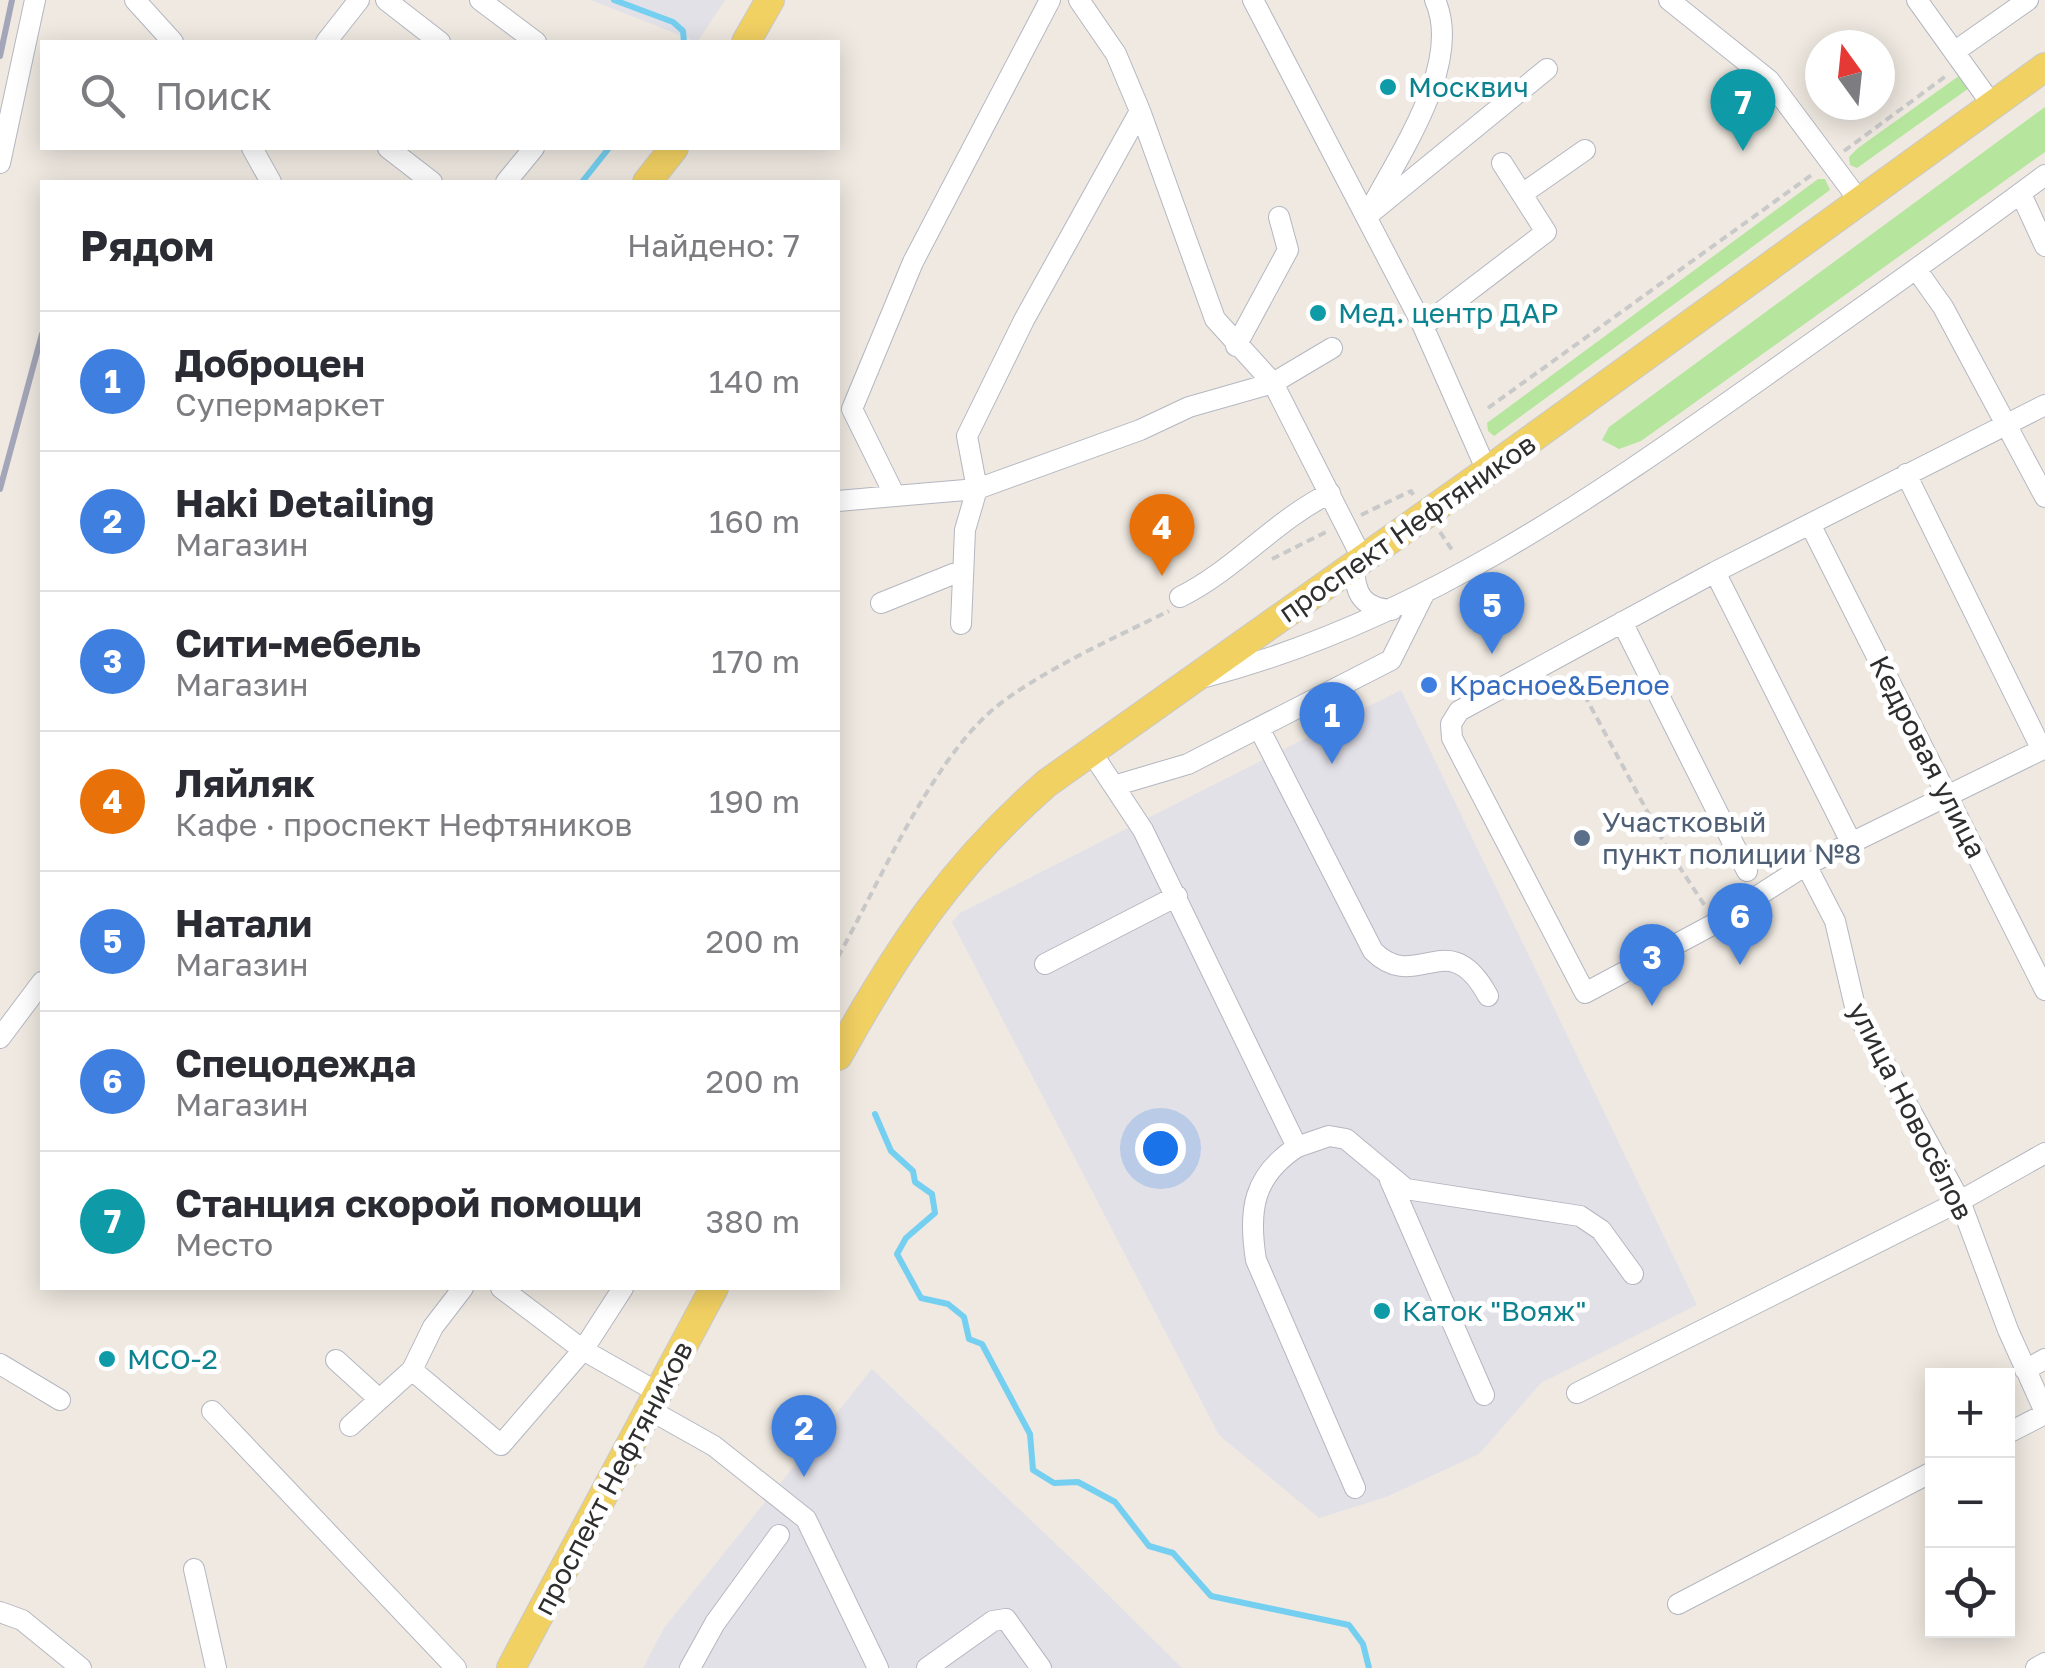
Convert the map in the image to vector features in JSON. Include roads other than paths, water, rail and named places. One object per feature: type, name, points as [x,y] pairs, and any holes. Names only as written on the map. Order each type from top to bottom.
[{"type":"main road","points":[[747,40],[770,0]]},
{"type":"main road","name":"проспект Нефтяников","points":[[840,1052],[889,964],[956,870],[1018,808],[1090,750],[1861,204],[2045,66]]},
{"type":"main road","points":[[649,180],[672,150]]},
{"type":"main road","name":"проспект Нефтяников","points":[[510,1668],[713,1290]]},
{"type":"street","points":[[0,163],[35,0]]},
{"type":"street","points":[[328,40],[360,0]]},
{"type":"street","points":[[386,0],[437,40]]},
{"type":"street","points":[[480,0],[533,40]]},
{"type":"street","points":[[894,496],[852,409],[913,262],[1050,0]]},
{"type":"street","points":[[1079,0],[1116,54],[1215,319],[1262,379],[1330,493],[1358,563],[1360,598],[1372,609],[1392,610]]},
{"type":"street","points":[[1253,0],[1423,326],[1488,471]]},
{"type":"street","points":[[1367,216],[1440,70],[1443,32],[1434,0]]},
{"type":"street","points":[[1669,0],[1770,80],[1861,204]]},
{"type":"street","points":[[1917,0],[1993,106]]},
{"type":"street","points":[[1958,58],[2032,0],[2045,6]]},
{"type":"street","points":[[135,2],[171,40]]},
{"type":"street","points":[[1367,216],[1546,69]]},
{"type":"street","points":[[961,624],[968,511],[977,489],[966,436],[1024,320],[1140,111]]},
{"type":"street","points":[[253,150],[270,180]]},
{"type":"street","points":[[391,150],[429,180]]},
{"type":"street","points":[[508,180],[532,150]]},
{"type":"street","points":[[1522,194],[1585,150]]},
{"type":"street","points":[[1423,326],[1546,232],[1502,163]]},
{"type":"street","points":[[1193,680],[1273,660],[1392,610],[1536,532],[1712,414],[2045,176]]},
{"type":"street","points":[[2021,194],[2045,246]]},
{"type":"street","points":[[1236,346],[1288,250],[1279,217]]},
{"type":"street","points":[[1916,268],[1944,307],[2045,497]]},
{"type":"street","points":[[840,501],[977,489],[1140,430],[1332,348]]},
{"type":"street","points":[[1906,474],[2043,749],[1806,865],[1714,924],[1585,993],[1452,738],[1451,724],[1459,710],[1715,572],[1906,474],[2045,404]]},
{"type":"street","points":[[1176,603],[1219,578],[1269,531],[1330,493]]},
{"type":"street","name":"Кедровая улица","points":[[1810,524],[2045,990]]},
{"type":"street","points":[[881,603],[963,570]]},
{"type":"street","points":[[1715,572],[1851,842]]},
{"type":"street","points":[[1117,785],[1188,764],[1392,660],[1424,594]]},
{"type":"street","points":[[1622,622],[1748,871]]},
{"type":"street","points":[[1259,728],[1373,951],[1386,964],[1398,968],[1450,960],[1464,964],[1474,971],[1488,996]]},
{"type":"street","points":[[1090,750],[1117,785],[1177,896],[1297,1146]]},
{"type":"street","name":"улица Новосёлов","points":[[1806,865],[1835,921],[1856,1011],[1960,1201],[2045,1413]]},
{"type":"street","points":[[1045,964],[1177,896]]},
{"type":"street","points":[[0,1038],[40,985]]},
{"type":"street","points":[[1355,1488],[1256,1260],[1250,1220],[1256,1191],[1277,1160],[1297,1146],[1329,1136],[1346,1139],[1390,1180],[1406,1188],[1580,1216],[1601,1230],[1632,1274]]},
{"type":"street","points":[[1577,1392],[1960,1201],[2045,1153]]},
{"type":"street","points":[[1390,1180],[1484,1395]]},
{"type":"street","points":[[350,1426],[412,1370],[433,1327],[461,1290]]},
{"type":"street","points":[[504,1290],[806,1519],[878,1668]]},
{"type":"street","points":[[412,1370],[501,1445],[583,1350],[622,1290]]},
{"type":"street","points":[[336,1360],[378,1399]]},
{"type":"street","points":[[2025,1370],[2045,1360]]},
{"type":"street","points":[[0,1364],[60,1400]]},
{"type":"street","points":[[212,1411],[456,1668]]},
{"type":"street","points":[[2015,1429],[2045,1413]]},
{"type":"street","points":[[1678,1604],[1925,1476]]},
{"type":"street","points":[[690,1668],[715,1623],[780,1535]]},
{"type":"street","points":[[194,1569],[216,1668]]},
{"type":"street","points":[[0,1612],[22,1620],[81,1668]]},
{"type":"street","points":[[928,1668],[993,1622],[1006,1619],[1042,1668]]},
{"type":"street","points":[[2036,1668],[2045,1664]]},
{"type":"waterway","points":[[614,0],[673,22],[683,31],[684,40]]},
{"type":"waterway","points":[[584,180],[607,150]]},
{"type":"waterway","points":[[875,1114],[891,1151],[913,1171],[915,1182],[932,1194],[935,1213],[906,1238],[897,1254],[921,1298],[948,1304],[964,1317],[969,1339],[982,1344],[1030,1434],[1033,1470],[1054,1483],[1078,1482],[1115,1502],[1149,1546],[1173,1553],[1211,1596],[1349,1625],[1363,1644],[1369,1668]]},
{"type":"railway","points":[[0,56],[12,0]]},
{"type":"railway","points":[[0,489],[40,341]]},
{"type":"place","name":"Москвич","points":[[1388,87]]},
{"type":"place","name":"Станция скорой помощи","points":[[1743,151]]},
{"type":"place","name":"Мед. центр ДАР","points":[[1318,313]]},
{"type":"place","name":"Ляйляк","points":[[1162,576]]},
{"type":"place","name":"Натали","points":[[1492,654]]},
{"type":"place","name":"Красное&Белое","points":[[1429,685]]},
{"type":"place","name":"Доброцен","points":[[1332,764]]},
{"type":"place","name":"Участковый пункт полиции №8","points":[[1582,838]]},
{"type":"place","name":"Спецодежда","points":[[1740,965]]},
{"type":"place","name":"Сити-мебель","points":[[1652,1006]]},
{"type":"place","name":"Каток \"Вояж\"","points":[[1382,1311]]},
{"type":"place","name":"МСО-2","points":[[107,1359]]},
{"type":"place","name":"Haki Detailing","points":[[804,1477]]}]
